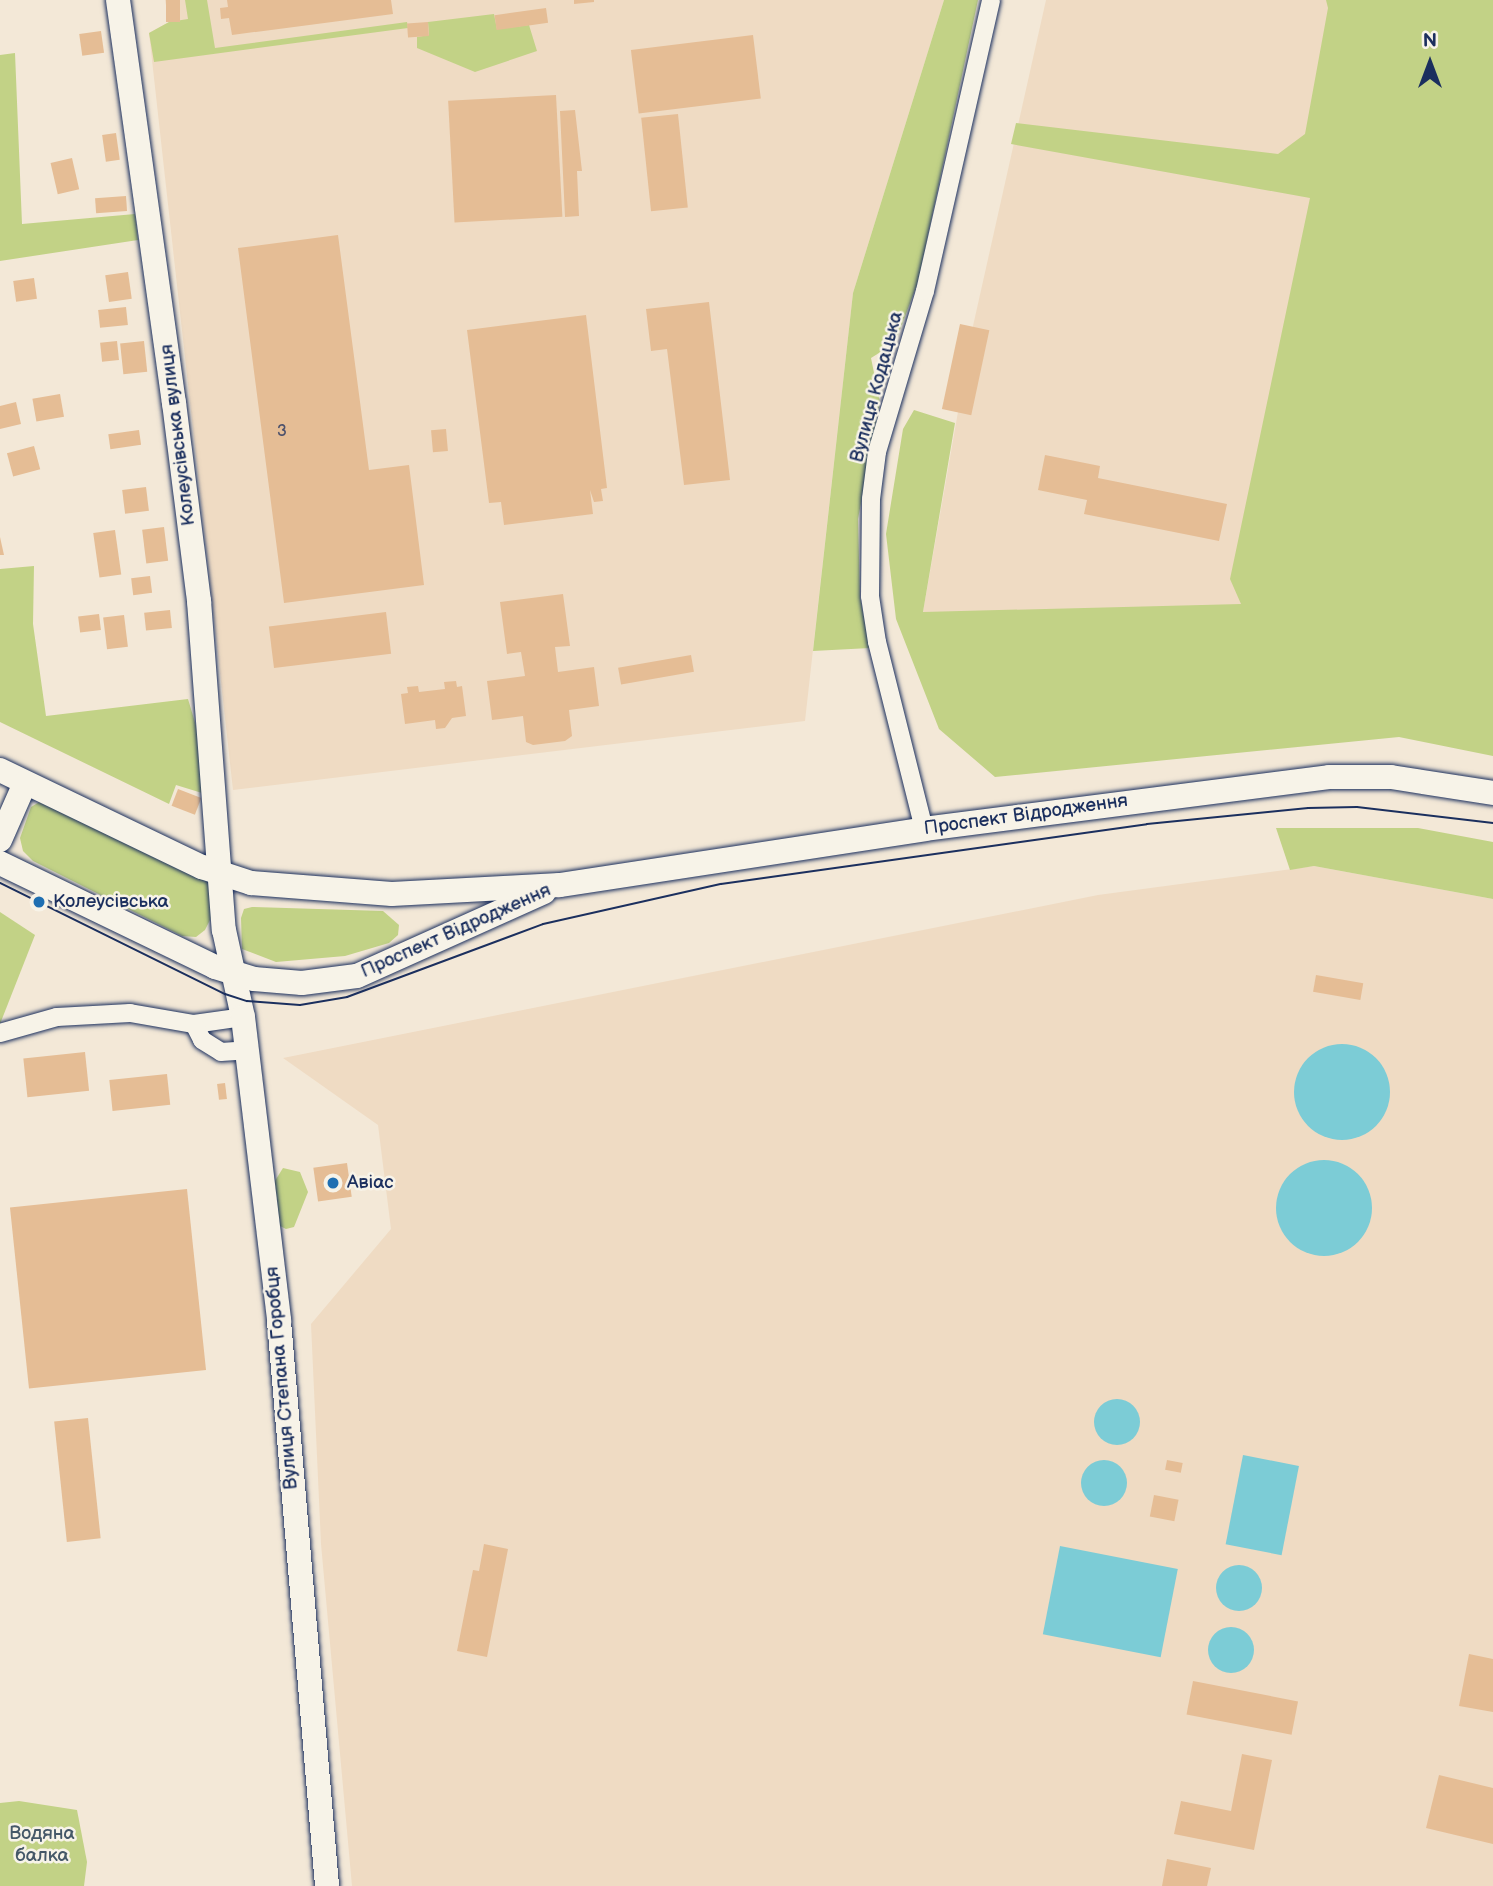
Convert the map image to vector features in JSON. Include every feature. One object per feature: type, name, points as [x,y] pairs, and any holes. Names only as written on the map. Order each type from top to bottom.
[{"type":"street","name":"Колеусівська вулиця","points":[[118,0],[158,272],[199,601],[220,873]]},
{"type":"street","name":"Вулиця Кодацька","points":[[924,829],[877,642],[870,596],[871,499],[877,452],[925,291],[991,0]]},
{"type":"street","name":"Проспект Відродження","points":[[0,770],[220,873],[282,888],[392,894],[561,885],[924,829],[1329,777],[1391,777],[1493,793]]},
{"type":"street","points":[[0,840],[25,783]]},
{"type":"street","name":"Проспект Відродження","points":[[0,863],[234,973],[302,983],[357,976],[561,885]]},
{"type":"street","name":"Вулиця Степана Горобця","points":[[220,873],[224,930],[243,1017],[279,1321],[327,1886]]},
{"type":"street","points":[[0,1034],[57,1017],[130,1013],[194,1024],[243,1017]]},
{"type":"street","points":[[194,1024],[210,1047],[229,1053],[247,1050]]},
{"type":"shaded area","points":[[165,0],[944,0],[853,293],[805,721],[233,790],[149,33],[169,22]]},
{"type":"shaded area","points":[[1046,0],[1493,0],[1493,654],[923,612],[973,326]]},
{"type":"shaded area","points":[[1314,866],[1493,899],[1493,1886],[352,1886],[321,1544],[311,1324],[391,1229],[378,1125],[283,1058],[1098,895]]},
{"type":"green space","points":[[185,0],[207,0],[215,48],[407,22],[408,28],[154,62],[149,33],[169,22],[188,19]]},
{"type":"green space","points":[[944,0],[978,0],[918,282],[895,343],[871,358],[880,402],[858,519],[860,597],[870,648],[813,651],[853,293]]},
{"type":"green space","points":[[1326,0],[1493,0],[1493,756],[1399,737],[995,777],[939,729],[896,619],[886,534],[903,429],[914,410],[955,423],[923,612],[1241,604],[1230,579],[1310,198],[1011,144],[1016,123],[1278,154],[1305,134],[1328,8]]},
{"type":"green space","points":[[494,14],[497,29],[529,25],[537,51],[475,72],[417,48],[417,37],[429,35],[428,22]]},
{"type":"green space","points":[[15,53],[22,224],[135,214],[138,240],[0,261],[0,55]]},
{"type":"green space","points":[[34,566],[33,624],[46,716],[188,699],[205,756],[202,793],[176,785],[169,804],[0,722],[0,569]]},
{"type":"green space","points":[[41,801],[207,879],[212,886],[212,916],[205,930],[196,937],[182,936],[33,861],[23,851],[20,838],[31,807]]},
{"type":"green space","points":[[1276,828],[1418,828],[1493,842],[1493,899],[1314,866],[1290,870]]},
{"type":"green space","points":[[252,907],[383,911],[399,925],[398,935],[389,943],[345,956],[276,962],[242,949],[241,918],[244,909]]},
{"type":"green space","points":[[0,912],[35,935],[0,1024]]},
{"type":"green space","points":[[283,1168],[300,1172],[308,1192],[294,1227],[286,1229],[280,1226],[273,1184]]},
{"type":"green space","name":"Водяна балка","points":[[19,1801],[77,1810],[87,1862],[84,1886],[0,1886],[0,1803]]},
{"type":"water","points":[[1342,1044],[1360,1048],[1376,1058],[1386,1074],[1390,1092],[1386,1110],[1376,1126],[1360,1136],[1342,1140],[1324,1136],[1308,1126],[1298,1110],[1294,1092],[1298,1074],[1308,1058],[1324,1048]]},
{"type":"water","points":[[1324,1160],[1342,1164],[1358,1174],[1368,1190],[1372,1208],[1368,1226],[1358,1242],[1342,1252],[1324,1256],[1306,1252],[1290,1242],[1280,1226],[1276,1208],[1280,1190],[1290,1174],[1306,1164]]},
{"type":"water","points":[[1117,1399],[1133,1406],[1140,1422],[1133,1438],[1117,1445],[1101,1438],[1094,1422],[1101,1406]]},
{"type":"water","points":[[1243,1455],[1299,1466],[1282,1555],[1226,1544]]},
{"type":"water","points":[[1104,1460],[1120,1467],[1127,1483],[1120,1499],[1104,1506],[1088,1499],[1081,1483],[1088,1467]]},
{"type":"water","points":[[1060,1546],[1178,1569],[1161,1657],[1043,1634]]},
{"type":"water","points":[[1239,1565],[1255,1572],[1262,1588],[1255,1604],[1239,1611],[1223,1604],[1216,1588],[1223,1572]]},
{"type":"water","points":[[1231,1627],[1247,1634],[1254,1650],[1247,1666],[1231,1673],[1215,1666],[1208,1650],[1215,1634]]},
{"type":"building","points":[[166,0],[180,0],[180,22],[166,22]]},
{"type":"building","points":[[227,0],[391,0],[393,14],[232,35],[229,18],[221,19],[220,8],[228,7]]},
{"type":"building","points":[[574,0],[594,0],[594,2],[574,4]]},
{"type":"building","points":[[546,8],[548,23],[497,30],[495,15]]},
{"type":"building","points":[[428,22],[429,36],[408,37],[407,23]]},
{"type":"building","points":[[101,31],[104,53],[82,56],[79,34]]},
{"type":"building","points":[[753,35],[761,99],[639,114],[631,50]]},
{"type":"building","points":[[556,95],[562,217],[455,222],[448,101]]},
{"type":"building","points":[[575,110],[582,171],[577,171],[579,216],[565,217],[560,111]]},
{"type":"building","points":[[678,114],[688,207],[651,211],[641,118]]},
{"type":"building","points":[[116,133],[120,160],[106,162],[102,135]]},
{"type":"building","points":[[72,158],[79,189],[58,194],[51,163]]},
{"type":"building","points":[[126,196],[127,211],[96,213],[95,198]]},
{"type":"building","points":[[338,235],[369,470],[409,465],[424,585],[284,603],[238,248]]},
{"type":"building","points":[[128,272],[132,299],[109,302],[105,275]]},
{"type":"building","points":[[34,278],[37,299],[16,302],[13,281]]},
{"type":"building","points":[[709,302],[730,480],[684,485],[667,349],[651,351],[646,309]]},
{"type":"building","points":[[126,307],[128,325],[100,328],[98,310]]},
{"type":"building","points":[[586,315],[607,488],[601,489],[603,501],[594,502],[590,490],[593,514],[504,525],[501,502],[489,503],[467,330]]},
{"type":"building","points":[[960,324],[989,330],[971,415],[942,409]]},
{"type":"building","points":[[117,341],[119,360],[102,362],[100,343]]},
{"type":"building","points":[[144,341],[147,372],[123,374],[120,344]]},
{"type":"building","points":[[60,394],[64,417],[36,422],[32,399]]},
{"type":"building","points":[[16,402],[21,424],[0,429],[0,406]]},
{"type":"building","points":[[446,429],[448,451],[433,452],[431,430]]},
{"type":"building","points":[[139,430],[141,445],[110,449],[108,434]]},
{"type":"building","points":[[34,446],[40,469],[13,476],[7,453]]},
{"type":"building","points":[[1045,455],[1100,466],[1098,478],[1227,504],[1219,541],[1084,514],[1087,500],[1038,490]]},
{"type":"building","points":[[146,487],[149,511],[125,514],[122,490]]},
{"type":"building","points":[[164,527],[168,561],[146,563],[142,530]]},
{"type":"building","points":[[115,530],[121,575],[99,578],[93,533]]},
{"type":"building","points":[[0,537],[4,555],[0,555]]},
{"type":"building","points":[[150,576],[152,593],[133,595],[131,578]]},
{"type":"building","points":[[563,594],[570,646],[555,647],[558,672],[594,667],[599,706],[569,710],[572,736],[565,741],[533,745],[526,742],[523,716],[492,720],[487,681],[525,676],[521,652],[507,654],[500,602]]},
{"type":"building","points":[[170,610],[172,628],[146,631],[144,613]]},
{"type":"building","points":[[386,612],[391,654],[274,668],[269,626]]},
{"type":"building","points":[[99,614],[101,630],[80,632],[78,617]]},
{"type":"building","points":[[124,615],[128,647],[107,649],[103,618]]},
{"type":"building","points":[[691,655],[694,672],[621,685],[618,668]]},
{"type":"building","points":[[456,681],[457,687],[462,686],[466,716],[452,718],[445,728],[436,729],[435,720],[405,724],[401,694],[408,693],[407,687],[418,686],[419,692],[445,689],[444,682]]},
{"type":"building","points":[[178,789],[201,798],[195,815],[172,806]]},
{"type":"building","points":[[1316,975],[1363,983],[1360,1000],[1313,992]]},
{"type":"building","points":[[85,1052],[89,1091],[27,1097],[23,1058]]},
{"type":"building","points":[[167,1074],[170,1105],[113,1111],[109,1080]]},
{"type":"building","points":[[225,1083],[227,1099],[219,1100],[217,1084]]},
{"type":"building","name":"Авіас","points":[[347,1163],[352,1197],[318,1201],[313,1168]]},
{"type":"building","points":[[187,1189],[206,1370],[29,1389],[10,1208]]},
{"type":"building","points":[[88,1418],[101,1538],[67,1542],[54,1422]]},
{"type":"building","points":[[1167,1460],[1183,1463],[1181,1473],[1165,1470]]},
{"type":"building","points":[[1154,1495],[1179,1500],[1174,1521],[1150,1517]]},
{"type":"building","points":[[484,1544],[508,1549],[487,1657],[457,1651],[473,1570],[479,1571]]},
{"type":"building","points":[[1469,1654],[1493,1659],[1493,1712],[1459,1706]]},
{"type":"building","points":[[1193,1681],[1298,1701],[1292,1735],[1187,1714]]},
{"type":"building","points":[[1242,1754],[1272,1760],[1254,1850],[1174,1834],[1181,1801],[1231,1811]]},
{"type":"building","points":[[1439,1775],[1493,1788],[1493,1844],[1426,1828]]},
{"type":"building","points":[[1167,1859],[1211,1868],[1207,1886],[1162,1886]]},
{"type":"tram line","points":[[0,883],[225,994],[247,1001],[300,1005],[347,997],[543,924],[721,884],[1147,824],[1308,808],[1357,807],[1493,823]]},
{"type":"place","name":"Колеусівська","points":[[39,902]]},
{"type":"place","name":"Авіас","points":[[333,1183]]}]
